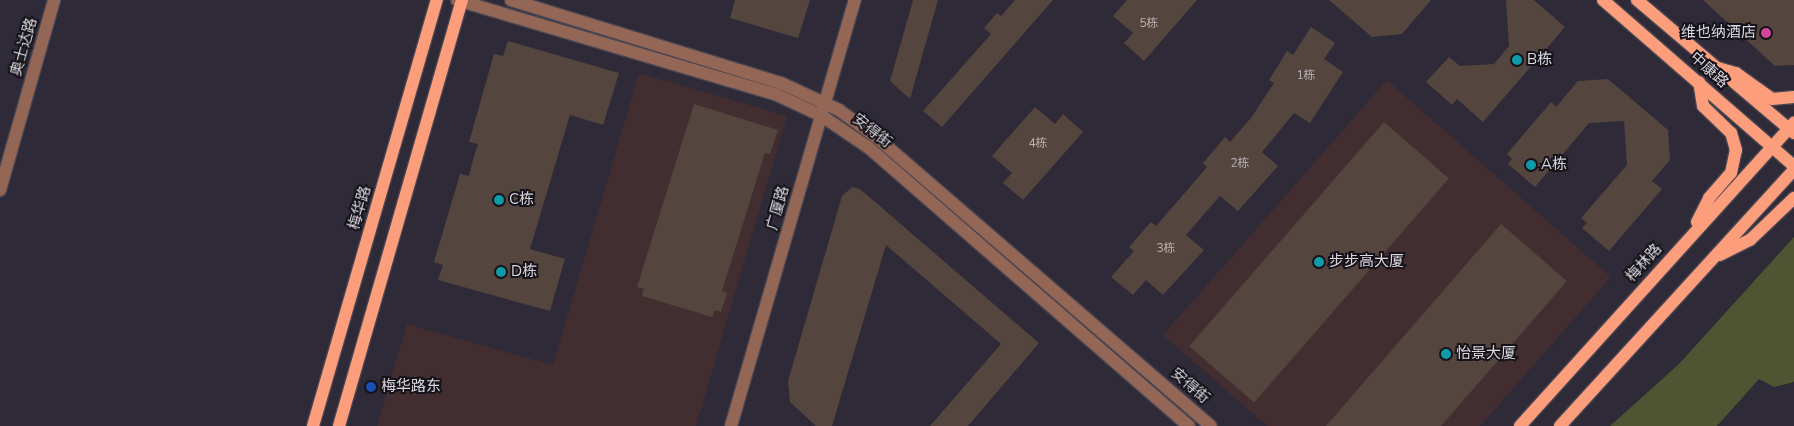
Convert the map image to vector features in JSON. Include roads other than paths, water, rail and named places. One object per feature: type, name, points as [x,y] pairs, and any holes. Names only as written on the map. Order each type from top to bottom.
[{"type":"main road","name":"梅华路","points":[[313,426],[437,0]]},
{"type":"main road","points":[[339,426],[460,0]]},
{"type":"main road","name":"中康路","points":[[1603,0],[1794,166]]},
{"type":"main road","name":"中康路","points":[[1637,0],[1713,66],[1792,128]]},
{"type":"main road","points":[[1713,66],[1736,73],[1772,99],[1794,97]]},
{"type":"main road","points":[[1688,238],[1709,198],[1731,173],[1735,162],[1734,140],[1703,106],[1699,82]]},
{"type":"main road","name":"梅林路","points":[[1520,426],[1688,238],[1792,128]]},
{"type":"main road","points":[[1560,426],[1794,170]]},
{"type":"main road","points":[[1711,259],[1750,240],[1794,198]]},
{"type":"street","name":"奥士达路","points":[[0,190],[54,0]]},
{"type":"street","name":"安得街","points":[[460,0],[775,94],[822,116],[869,148],[1189,426]]},
{"type":"street","name":"安得街","points":[[511,0],[781,83],[826,102],[876,137],[1212,426]]},
{"type":"street","name":"广厦路","points":[[731,426],[855,0]]},
{"type":"place","name":"维也纳酒店","points":[[1766,33]]},
{"type":"place","name":"B栋","points":[[1517,60]]},
{"type":"place","name":"A栋","points":[[1531,165]]},
{"type":"place","name":"C栋","points":[[499,200]]},
{"type":"place","name":"步步高大厦","points":[[1319,262]]},
{"type":"place","name":"D栋","points":[[501,272]]},
{"type":"place","name":"怡景大厦","points":[[1446,354]]},
{"type":"place","name":"梅华路东","points":[[371,387]]}]
